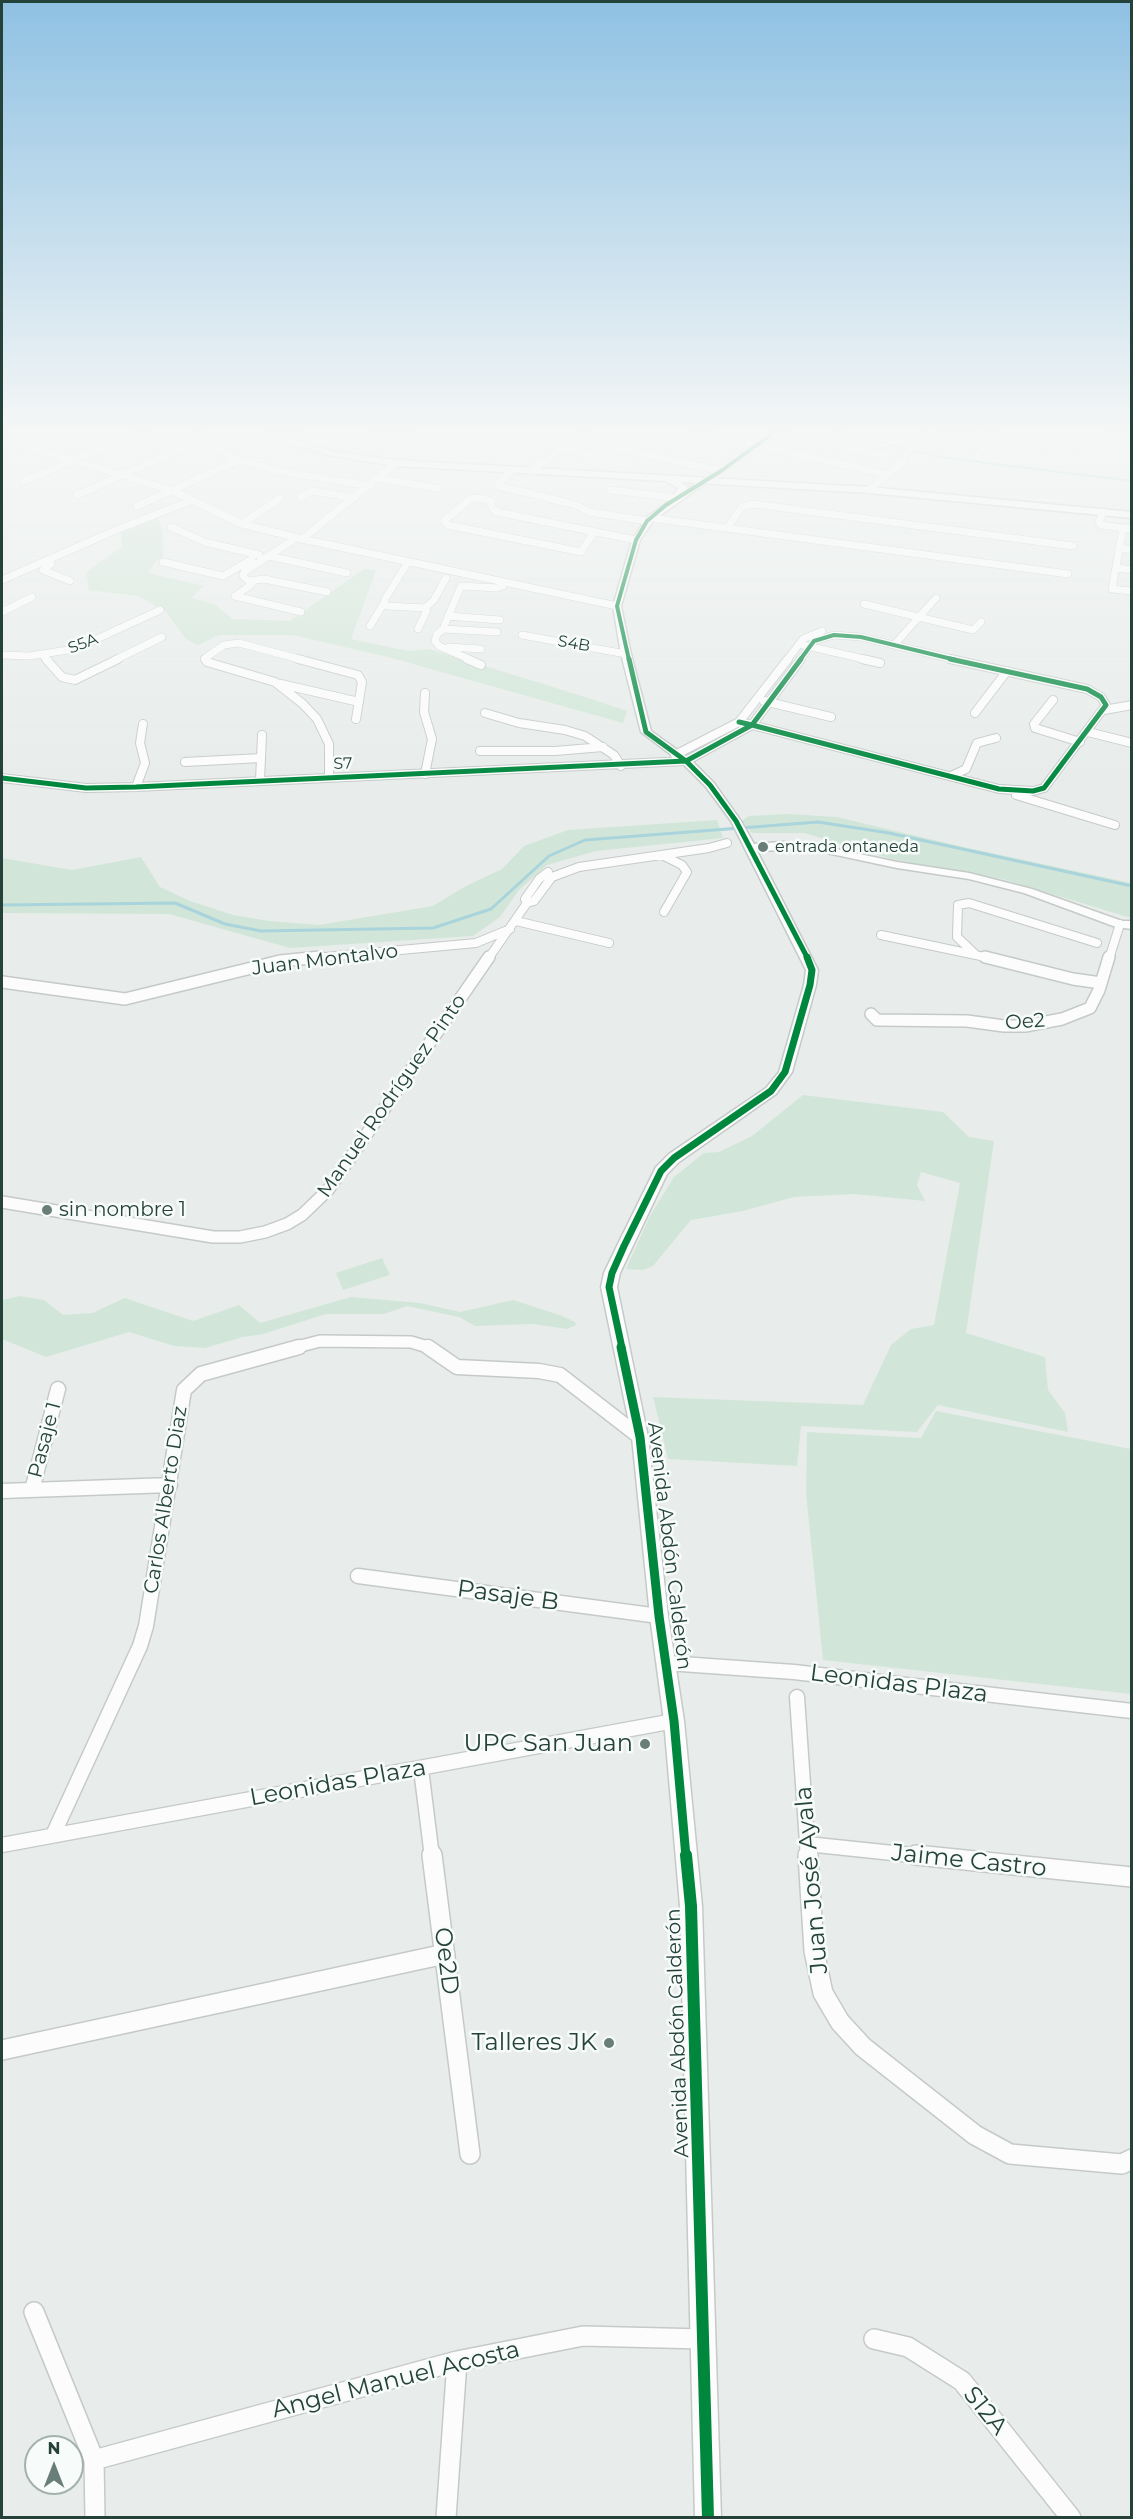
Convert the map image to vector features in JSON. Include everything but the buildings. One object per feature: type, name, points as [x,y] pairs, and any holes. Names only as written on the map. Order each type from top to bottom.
[{"type":"street","points":[[2,580],[77,549]]},
{"type":"street","points":[[232,549],[259,555]]},
{"type":"street","points":[[163,562],[223,576],[269,549]]},
{"type":"street","points":[[282,549],[244,572],[243,576],[252,584],[236,596],[302,612]]},
{"type":"street","points":[[344,549],[617,606]]},
{"type":"street","points":[[565,549],[581,552],[583,549]]},
{"type":"street","name":"Avenida Abdón Calderón","points":[[633,549],[617,606],[646,732],[686,761],[710,785],[736,821],[812,970],[810,985],[785,1072],[771,1091],[674,1158],[661,1171],[612,1273],[609,1287],[640,1437],[659,1616],[675,1721],[691,1906],[708,2517]]},
{"type":"street","points":[[879,549],[1068,574]]},
{"type":"street","points":[[1119,549],[1112,589],[1131,591]]},
{"type":"street","points":[[269,556],[347,573]]},
{"type":"street","points":[[47,561],[51,564],[43,570],[70,581]]},
{"type":"street","points":[[370,626],[408,562]]},
{"type":"street","points":[[1116,568],[1131,570]]},
{"type":"street","points":[[384,603],[396,608],[425,608],[434,600],[446,578]]},
{"type":"street","points":[[249,580],[264,579],[327,592]]},
{"type":"street","points":[[481,664],[439,646],[435,641],[437,634],[443,629],[461,586],[501,588],[504,582]]},
{"type":"street","points":[[2,612],[32,597]]},
{"type":"street","points":[[897,643],[936,598]]},
{"type":"street","points":[[864,604],[974,630],[981,622]]},
{"type":"street","points":[[418,629],[427,610],[425,608]]},
{"type":"street","name":"S5A","points":[[2,655],[43,655],[75,649],[160,610]]},
{"type":"street","points":[[448,616],[500,620]]},
{"type":"street","points":[[443,629],[497,632]]},
{"type":"street","points":[[675,755],[739,722],[799,644],[811,634],[831,630],[865,633],[971,664],[1087,689],[1105,701],[1104,710],[1044,788],[1025,792],[999,789]]},
{"type":"street","name":"S4B","points":[[522,635],[627,654]]},
{"type":"street","points":[[686,761],[752,725],[811,646],[820,638],[845,635],[897,643]]},
{"type":"street","points":[[43,655],[62,677],[75,680],[162,637]]},
{"type":"street","points":[[356,719],[359,702],[362,682],[360,676],[239,643],[224,645],[205,658],[207,662],[275,682],[359,702]]},
{"type":"street","points":[[799,644],[880,663]]},
{"type":"street","points":[[439,646],[482,650]]},
{"type":"street","points":[[780,670],[792,672]]},
{"type":"street","points":[[975,712],[1007,671]]},
{"type":"street","points":[[275,682],[298,700],[317,720],[329,744],[329,778]]},
{"type":"street","points":[[298,700],[302,696],[314,693]]},
{"type":"street","points":[[425,693],[424,712],[432,739],[425,774]]},
{"type":"street","points":[[757,699],[831,717]]},
{"type":"street","points":[[1053,700],[1034,724],[1035,728],[1080,742]]},
{"type":"street","points":[[1104,710],[1131,705]]},
{"type":"street","points":[[485,713],[519,723],[565,730],[585,736],[614,755],[621,766]]},
{"type":"street","points":[[739,722],[999,789],[1115,825]]},
{"type":"street","points":[[136,787],[145,763],[140,743],[143,724]]},
{"type":"street","points":[[1088,732],[1131,743]]},
{"type":"street","points":[[260,781],[262,735]]},
{"type":"street","points":[[1116,739],[1131,736]]},
{"type":"street","points":[[951,776],[966,770],[977,743],[996,738]]},
{"type":"street","points":[[480,751],[555,751],[603,747]]},
{"type":"street","points":[[185,762],[261,758]]},
{"type":"street","name":"S7","points":[[2,778],[86,788],[136,787],[621,766],[686,761]]},
{"type":"street","points":[[528,903],[525,899],[539,879],[546,872],[562,865],[694,844],[747,841],[808,846],[897,865],[969,876],[1028,891],[1126,924]]},
{"type":"street","points":[[609,944],[513,925],[528,903],[534,901],[552,877],[567,870],[727,843]]},
{"type":"street","points":[[662,855],[682,865],[687,872],[664,912]]},
{"type":"street","points":[[942,948],[955,944],[958,905],[962,903],[969,903],[1097,943]]},
{"type":"street","name":"Oe2","points":[[871,1014],[876,1020],[967,1021],[1025,1026],[1062,1019],[1090,1008],[1126,924]]},
{"type":"street","name":"Juan Montalvo","points":[[2,982],[111,998],[132,998],[280,961],[476,944],[513,925]]},
{"type":"street","name":"Manuel Rodríguez Pinto","points":[[2,1202],[213,1237],[249,1235],[286,1224],[302,1215],[328,1190],[513,925]]},
{"type":"street","points":[[881,935],[976,955],[1073,979],[1078,984],[1100,987]]},
{"type":"street","points":[[957,937],[976,955]]},
{"type":"street","name":"Carlos Alberto Diaz","points":[[53,1835],[140,1646],[146,1626],[184,1390],[201,1374],[320,1341],[411,1342],[429,1347],[457,1367],[552,1372],[567,1380],[640,1437]]},
{"type":"street","name":"Pasaje 1","points":[[32,1490],[58,1389]]},
{"type":"street","points":[[2,1491],[170,1485]]},
{"type":"street","name":"Pasaje B","points":[[358,1576],[659,1616]]},
{"type":"street","name":"Leonidas Plaza","points":[[667,1663],[794,1672],[1131,1711]]},
{"type":"street","name":"Juan José Ayala","points":[[797,1697],[814,1951],[823,1993],[840,2022],[863,2047],[940,2109],[975,2135],[1010,2154],[1122,2164],[1131,2159]]},
{"type":"street","name":"Leonidas Plaza","points":[[2,1845],[675,1721]]},
{"type":"street","name":"Oe2D","points":[[421,1768],[470,2154]]},
{"type":"street","name":"Jaime Castro","points":[[807,1844],[1131,1877]]},
{"type":"street","points":[[2,2050],[445,1954]]},
{"type":"street","points":[[34,2312],[94,2460],[95,2517]]},
{"type":"street","name":"Angel Manuel Acosta","points":[[94,2460],[457,2361],[583,2337],[703,2338]]},
{"type":"street","name":"S12A","points":[[874,2339],[908,2347],[962,2381],[1071,2517]]},
{"type":"street","points":[[446,2517],[457,2361]]},
{"type":"green space","points":[[120,549],[163,549],[163,557],[157,560],[148,573],[203,586],[191,598],[214,604],[233,619],[290,621],[364,569],[376,570],[351,639],[408,651],[429,649],[627,711],[623,723],[388,657],[292,635],[219,635],[198,645],[186,639],[165,611],[138,596],[89,590],[86,572]]},
{"type":"green space","points":[[788,814],[837,817],[1131,883],[1131,918],[1002,879],[895,860],[804,833],[752,833],[742,821],[749,816]]},
{"type":"green space","points":[[717,820],[723,838],[596,851],[547,865],[519,890],[500,917],[473,936],[290,948],[169,914],[2,913],[2,858],[72,870],[141,857],[160,887],[190,901],[233,915],[269,921],[319,925],[433,906],[464,887],[502,869],[524,846],[568,830]]},
{"type":"green space","points":[[803,1095],[943,1112],[969,1137],[994,1141],[966,1333],[1045,1357],[1048,1390],[1065,1413],[1068,1432],[938,1405],[917,1432],[801,1426],[797,1466],[668,1459],[653,1397],[863,1405],[891,1345],[911,1329],[934,1325],[960,1183],[921,1172],[917,1185],[925,1201],[854,1194],[794,1197],[743,1211],[691,1220],[653,1266],[643,1270],[626,1269],[650,1216],[674,1177],[704,1153],[719,1152],[752,1136]]},
{"type":"green space","points":[[382,1258],[390,1275],[343,1290],[336,1273]]},
{"type":"green space","points":[[19,1296],[44,1300],[63,1315],[92,1313],[125,1298],[193,1321],[239,1305],[260,1323],[351,1297],[420,1303],[460,1312],[513,1300],[560,1315],[575,1322],[576,1325],[567,1329],[532,1324],[475,1326],[459,1317],[407,1306],[384,1314],[326,1314],[263,1334],[205,1348],[174,1346],[129,1332],[46,1357],[2,1339],[2,1300]]},
{"type":"green space","points":[[936,1411],[1131,1449],[1131,1694],[823,1660],[806,1493],[807,1432],[921,1438]]},
{"type":"waterway","points":[[2,905],[175,903],[225,924],[261,931],[433,928],[491,909],[549,856],[585,840],[818,822],[889,833],[1132,886]]},
{"type":"cycle path","points":[[633,549],[617,606],[646,732],[686,761],[710,785],[736,821],[812,970],[810,985],[785,1072],[771,1091],[674,1158],[661,1171],[624,1246],[612,1273],[609,1287],[640,1437],[659,1616],[674,1721],[691,1906],[708,2518]]},
{"type":"cycle path","points":[[2,778],[86,788],[136,787],[686,761],[752,725],[814,641],[834,635],[861,637],[1087,689],[1101,697],[1106,705],[1044,788],[1033,791],[999,789],[951,776],[752,725],[739,722]]},
{"type":"place","name":"entrada ontaneda","points":[[763,847]]},
{"type":"place","name":"sin nombre 1","points":[[47,1210]]},
{"type":"place","name":"UPC San Juan","points":[[645,1744]]},
{"type":"place","name":"Talleres JK","points":[[609,2043]]}]
